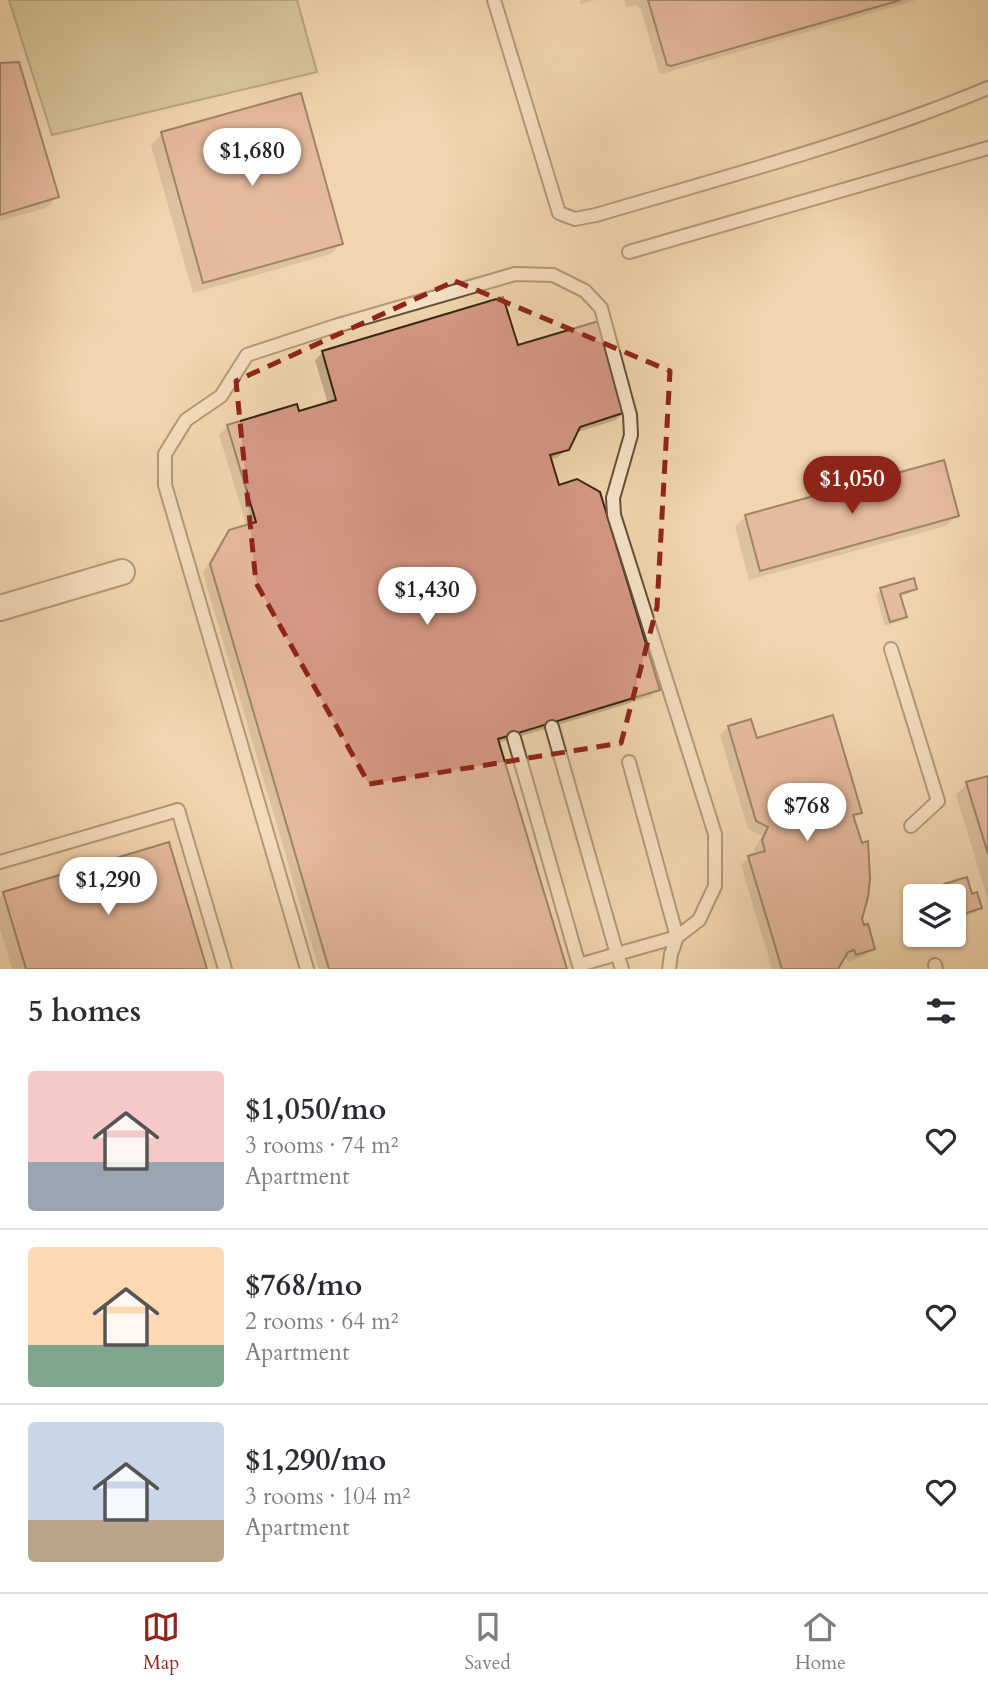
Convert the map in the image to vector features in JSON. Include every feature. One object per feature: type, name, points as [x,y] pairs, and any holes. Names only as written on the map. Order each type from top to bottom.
[{"type":"street","points":[[0,608],[122,572]]},
{"type":"lane","points":[[494,0],[559,213],[575,219],[858,137],[988,88]]},
{"type":"lane","points":[[629,251],[988,148]]},
{"type":"lane","points":[[307,969],[165,485],[165,454],[186,420],[221,396],[247,355],[335,326],[515,274],[553,275],[585,290],[601,308],[630,415],[631,435],[613,498],[614,515],[715,834],[715,886],[699,920],[677,937],[579,965],[514,738]]},
{"type":"lane","points":[[891,649],[938,801],[911,826]]},
{"type":"lane","points":[[552,727],[622,969]]},
{"type":"lane","points":[[629,762],[677,937],[668,969]]},
{"type":"lane","points":[[0,862],[178,810],[225,969]]},
{"type":"highlighted area","points":[[455,281],[670,371],[657,607],[621,743],[369,784],[256,583],[236,381]]},
{"type":"green space","points":[[9,0],[297,0],[317,72],[52,135]]},
{"type":"building","points":[[648,0],[901,0],[671,66],[667,65]]},
{"type":"building","points":[[19,62],[59,197],[0,215],[0,63]]},
{"type":"building","points":[[301,93],[343,244],[203,283],[161,132]]},
{"type":"building","points":[[503,297],[518,345],[599,321],[626,412],[580,427],[569,450],[550,455],[559,485],[577,479],[600,492],[660,690],[498,739],[567,969],[329,969],[210,564],[229,530],[256,522],[227,425],[297,404],[299,411],[336,400],[322,351]]},
{"type":"building","points":[[944,460],[959,516],[760,571],[745,515]]},
{"type":"building","points":[[914,578],[917,589],[900,594],[907,617],[890,622],[880,588]]},
{"type":"building","points":[[833,715],[862,813],[853,815],[862,843],[868,841],[870,879],[862,919],[864,925],[868,924],[875,949],[856,955],[854,950],[848,952],[838,969],[782,969],[748,856],[765,851],[762,840],[768,827],[756,821],[728,726],[751,719],[757,738]]},
{"type":"building","points":[[988,776],[988,854],[966,782]]},
{"type":"building","points":[[169,842],[207,969],[26,969],[3,892]]},
{"type":"building","points":[[967,877],[972,894],[977,892],[982,908],[966,913],[966,884],[944,884]]}]
